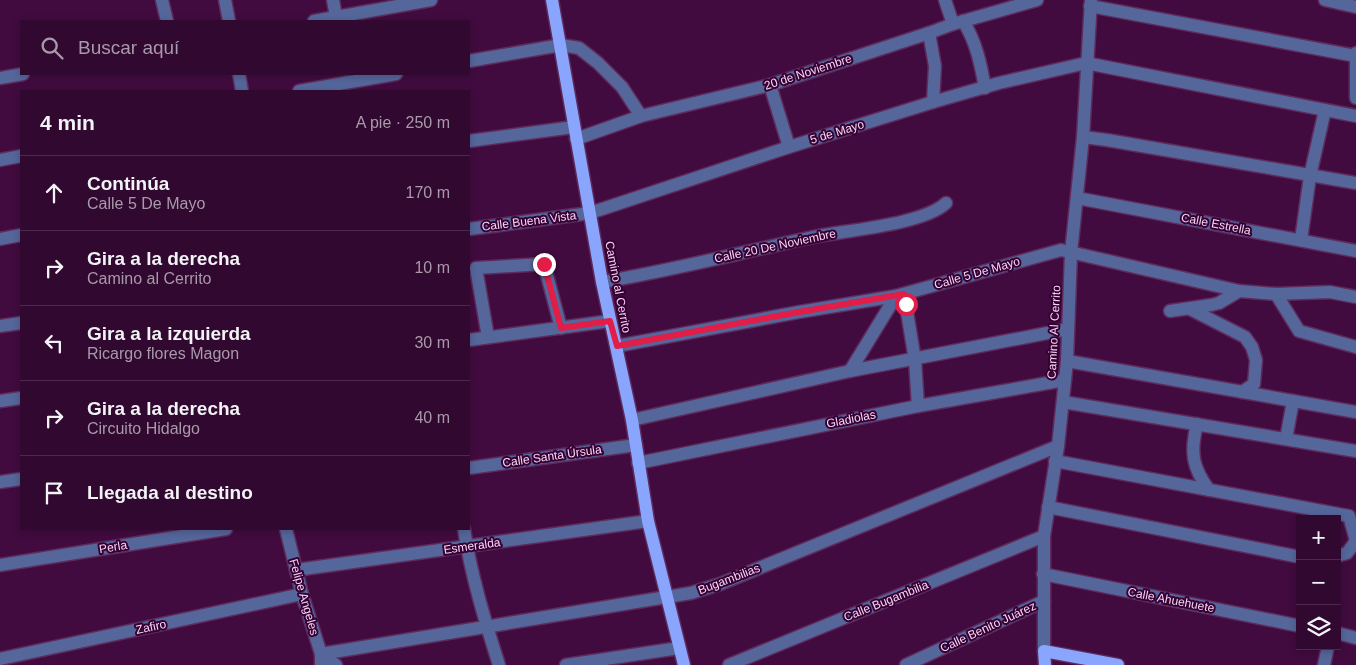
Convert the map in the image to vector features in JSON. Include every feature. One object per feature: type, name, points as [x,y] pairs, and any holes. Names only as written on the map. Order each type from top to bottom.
[{"type":"main road","name":"Camino al Cerrito","points":[[552,0],[602,282],[632,420],[648,521],[684,665]]},
{"type":"main road","name":"Camino Al Cerrito","points":[[1044,651],[1045,665]]},
{"type":"main road","points":[[1044,651],[1118,665]]},
{"type":"street","points":[[162,0],[167,20]]},
{"type":"street","points":[[225,0],[229,20]]},
{"type":"street","points":[[333,0],[336,17]]},
{"type":"street","points":[[320,20],[336,17],[384,15],[431,0]]},
{"type":"street","points":[[945,0],[958,22],[972,37],[985,88]]},
{"type":"street","name":"20 de Noviembre","points":[[470,141],[575,133],[770,86],[958,22],[1037,0]]},
{"type":"street","points":[[1325,0],[1356,7]]},
{"type":"street","points":[[1091,3],[1356,55],[1356,98]]},
{"type":"street","name":"Camino Al Cerrito","points":[[1044,651],[1044,536],[1058,446],[1067,360],[1071,253],[1083,138],[1091,3]]},
{"type":"street","points":[[929,33],[934,66],[933,102]]},
{"type":"street","points":[[470,61],[561,45],[579,48],[598,62],[622,87],[641,116]]},
{"type":"street","points":[[1086,63],[1356,116]]},
{"type":"street","name":"5 de Mayo","points":[[590,213],[789,147],[933,102],[1086,63]]},
{"type":"street","points":[[0,78],[20,75]]},
{"type":"street","points":[[239,75],[242,90]]},
{"type":"street","points":[[322,89],[391,75]]},
{"type":"street","points":[[770,86],[789,147]]},
{"type":"street","points":[[1302,240],[1310,176],[1325,110]]},
{"type":"street","points":[[1083,138],[1107,140],[1356,183]]},
{"type":"street","points":[[0,160],[20,156]]},
{"type":"street","name":"Calle Estrella","points":[[1077,198],[1356,250]]},
{"type":"street","name":"Calle 20 De Noviembre","points":[[602,282],[819,236],[914,219],[941,207],[946,202]]},
{"type":"street","name":"Calle Buena Vista","points":[[470,229],[590,213]]},
{"type":"street","points":[[0,238],[20,235]]},
{"type":"street","name":"Calle 5 De Mayo","points":[[617,346],[900,295],[1061,250],[1239,291],[1276,294],[1330,292],[1356,297]]},
{"type":"street","points":[[488,337],[476,268],[544,264],[561,328]]},
{"type":"street","points":[[1170,311],[1219,303],[1239,291]]},
{"type":"street","points":[[1276,294],[1299,331],[1356,348]]},
{"type":"street","points":[[900,295],[915,360],[918,406]]},
{"type":"street","points":[[850,371],[900,295]]},
{"type":"street","points":[[1190,308],[1245,337],[1252,347],[1256,360],[1254,384],[1242,392]]},
{"type":"street","points":[[470,340],[610,321]]},
{"type":"street","points":[[0,326],[20,323]]},
{"type":"street","points":[[632,420],[850,371],[1068,329]]},
{"type":"street","points":[[1067,360],[1356,412]]},
{"type":"street","name":"Gladiolas","points":[[638,462],[918,406],[1065,380]]},
{"type":"street","points":[[0,401],[20,398]]},
{"type":"street","points":[[1286,439],[1293,401]]},
{"type":"street","points":[[1062,402],[1356,451]]},
{"type":"street","points":[[1197,424],[1193,440],[1193,458],[1198,475],[1209,490]]},
{"type":"street","name":"Calle Santa Úrsula","points":[[470,468],[636,445]]},
{"type":"street","name":"Bugambilias","points":[[321,659],[487,626],[691,593],[720,584],[1058,446]]},
{"type":"street","points":[[1055,461],[1349,516],[1356,541],[1347,553],[1341,555]]},
{"type":"street","points":[[0,482],[20,479]]},
{"type":"street","points":[[1048,507],[1296,556]]},
{"type":"street","name":"Esmeralda","points":[[296,570],[648,521]]},
{"type":"street","name":"Perla","points":[[0,565],[220,530]]},
{"type":"street","name":"Felipe Angeles","points":[[286,530],[321,659]]},
{"type":"street","points":[[464,530],[466,546],[499,665]]},
{"type":"street","name":"Calle Bugambilia","points":[[729,665],[1044,536]]},
{"type":"street","name":"Calle Ahuehuete","points":[[1043,574],[1296,625]]},
{"type":"street","name":"Zafiro","points":[[0,659],[302,594]]},
{"type":"street","name":"Calle Benito Juárez","points":[[906,665],[1044,601]]},
{"type":"street","points":[[1341,634],[1356,638]]},
{"type":"street","points":[[566,665],[679,648]]},
{"type":"street","points":[[1324,665],[1327,650]]},
{"type":"street","points":[[321,659],[336,665]]},
{"type":"route","points":[[544,264],[561,328],[610,321],[617,346],[904,294],[906,304]]}]
